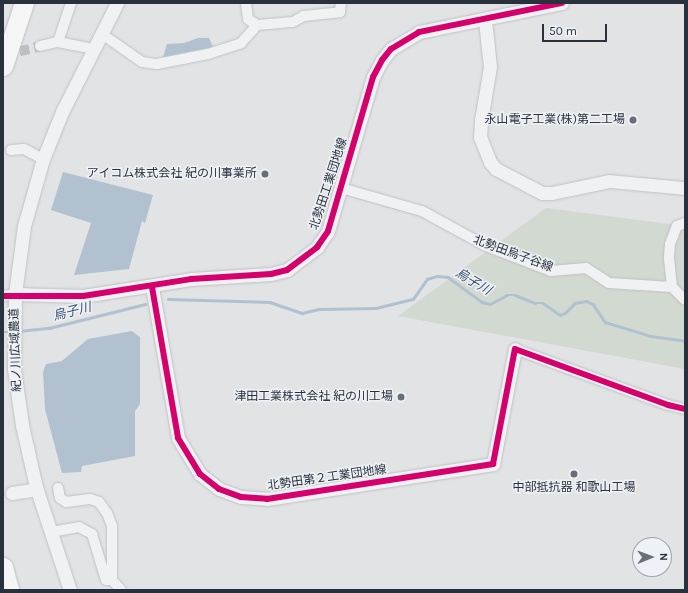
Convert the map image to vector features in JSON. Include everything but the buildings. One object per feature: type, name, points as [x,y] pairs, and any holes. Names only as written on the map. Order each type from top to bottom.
[{"type":"highway","points":[[3,66],[24,3]]},
{"type":"highway","points":[[3,568],[9,590]]},
{"type":"street","points":[[58,42],[71,3]]},
{"type":"street","name":"紀ノ川広域農道","points":[[70,590],[37,489],[22,425],[13,342],[14,323],[9,295],[24,226],[43,159],[62,112],[117,3]]},
{"type":"street","points":[[246,3],[248,19],[257,25],[292,22],[304,16],[340,12],[341,3]]},
{"type":"street","name":"北勢田工業団地線","points":[[9,295],[83,296],[152,287],[191,279],[271,274],[287,270],[318,247],[328,231],[342,188],[373,77],[391,49],[419,32],[485,20],[562,3]]},
{"type":"street","points":[[485,20],[490,67],[480,120],[480,137],[490,162],[496,169],[542,193],[552,193],[609,182],[685,188]]},
{"type":"street","points":[[102,34],[142,62],[157,64],[208,54],[241,43],[257,25]]},
{"type":"street","points":[[40,46],[58,42],[94,49]]},
{"type":"street","points":[[11,150],[24,150],[43,159]]},
{"type":"street","name":"北勢田烏子谷線","points":[[342,188],[422,211],[484,246],[551,271],[586,268],[609,283],[672,287]]},
{"type":"street","points":[[685,223],[677,226],[670,244],[669,257],[672,287],[685,300]]},
{"type":"street","name":"北勢田第２工業団地線","points":[[152,287],[178,438],[186,455],[200,474],[219,489],[241,497],[267,499],[493,464],[515,349]]},
{"type":"street","points":[[515,349],[668,405],[685,409]]},
{"type":"street","points":[[58,488],[60,498],[66,502],[90,499],[99,502],[107,513],[112,526],[112,580],[121,590]]},
{"type":"street","points":[[12,492],[37,489]]},
{"type":"street","points":[[51,532],[79,527],[92,534],[106,580],[112,580]]},
{"type":"shaded area","points":[[546,208],[685,226],[685,369],[398,316]]},
{"type":"water","points":[[198,38],[209,38],[213,47],[163,57],[167,44],[184,43]]},
{"type":"water","points":[[63,172],[153,195],[145,223],[142,221],[129,269],[74,275],[91,223],[51,210]]},
{"type":"water","points":[[132,331],[140,337],[140,404],[135,411],[135,456],[82,466],[81,472],[62,473],[45,409],[43,372],[46,364],[62,361],[88,339]]},
{"type":"waterway","name":"烏子川","points":[[168,299],[270,302],[302,313],[320,309],[376,308],[413,299],[427,279],[437,276],[448,277],[482,302],[490,304],[507,295],[515,295],[535,303],[543,303],[560,315],[565,313],[575,303],[586,301],[593,304],[605,322],[651,336],[685,341]]},
{"type":"waterway","name":"烏子川","points":[[19,331],[49,328],[145,304]]},
{"type":"waterway","name":"烏子川","points":[[3,332],[10,332]]},
{"type":"tunnel","points":[[5,55],[40,46]]},
{"type":"cycle path","points":[[3,296],[83,296],[191,279],[271,274],[287,270],[317,247],[328,231],[373,77],[382,60],[391,49],[419,32],[562,3]]},
{"type":"cycle path","points":[[152,287],[178,438],[200,474],[219,489],[241,497],[267,499],[493,464],[515,349],[668,405],[685,409]]},
{"type":"place","name":"永山電子工業(株)第二工場","points":[[633,120]]},
{"type":"place","name":"アイコム株式会社 紀の川事業所","points":[[265,174]]},
{"type":"place","name":"津田工業株式会社 紀の川工場","points":[[401,397]]},
{"type":"place","name":"中部抵抗器 和歌山工場","points":[[574,474]]}]
